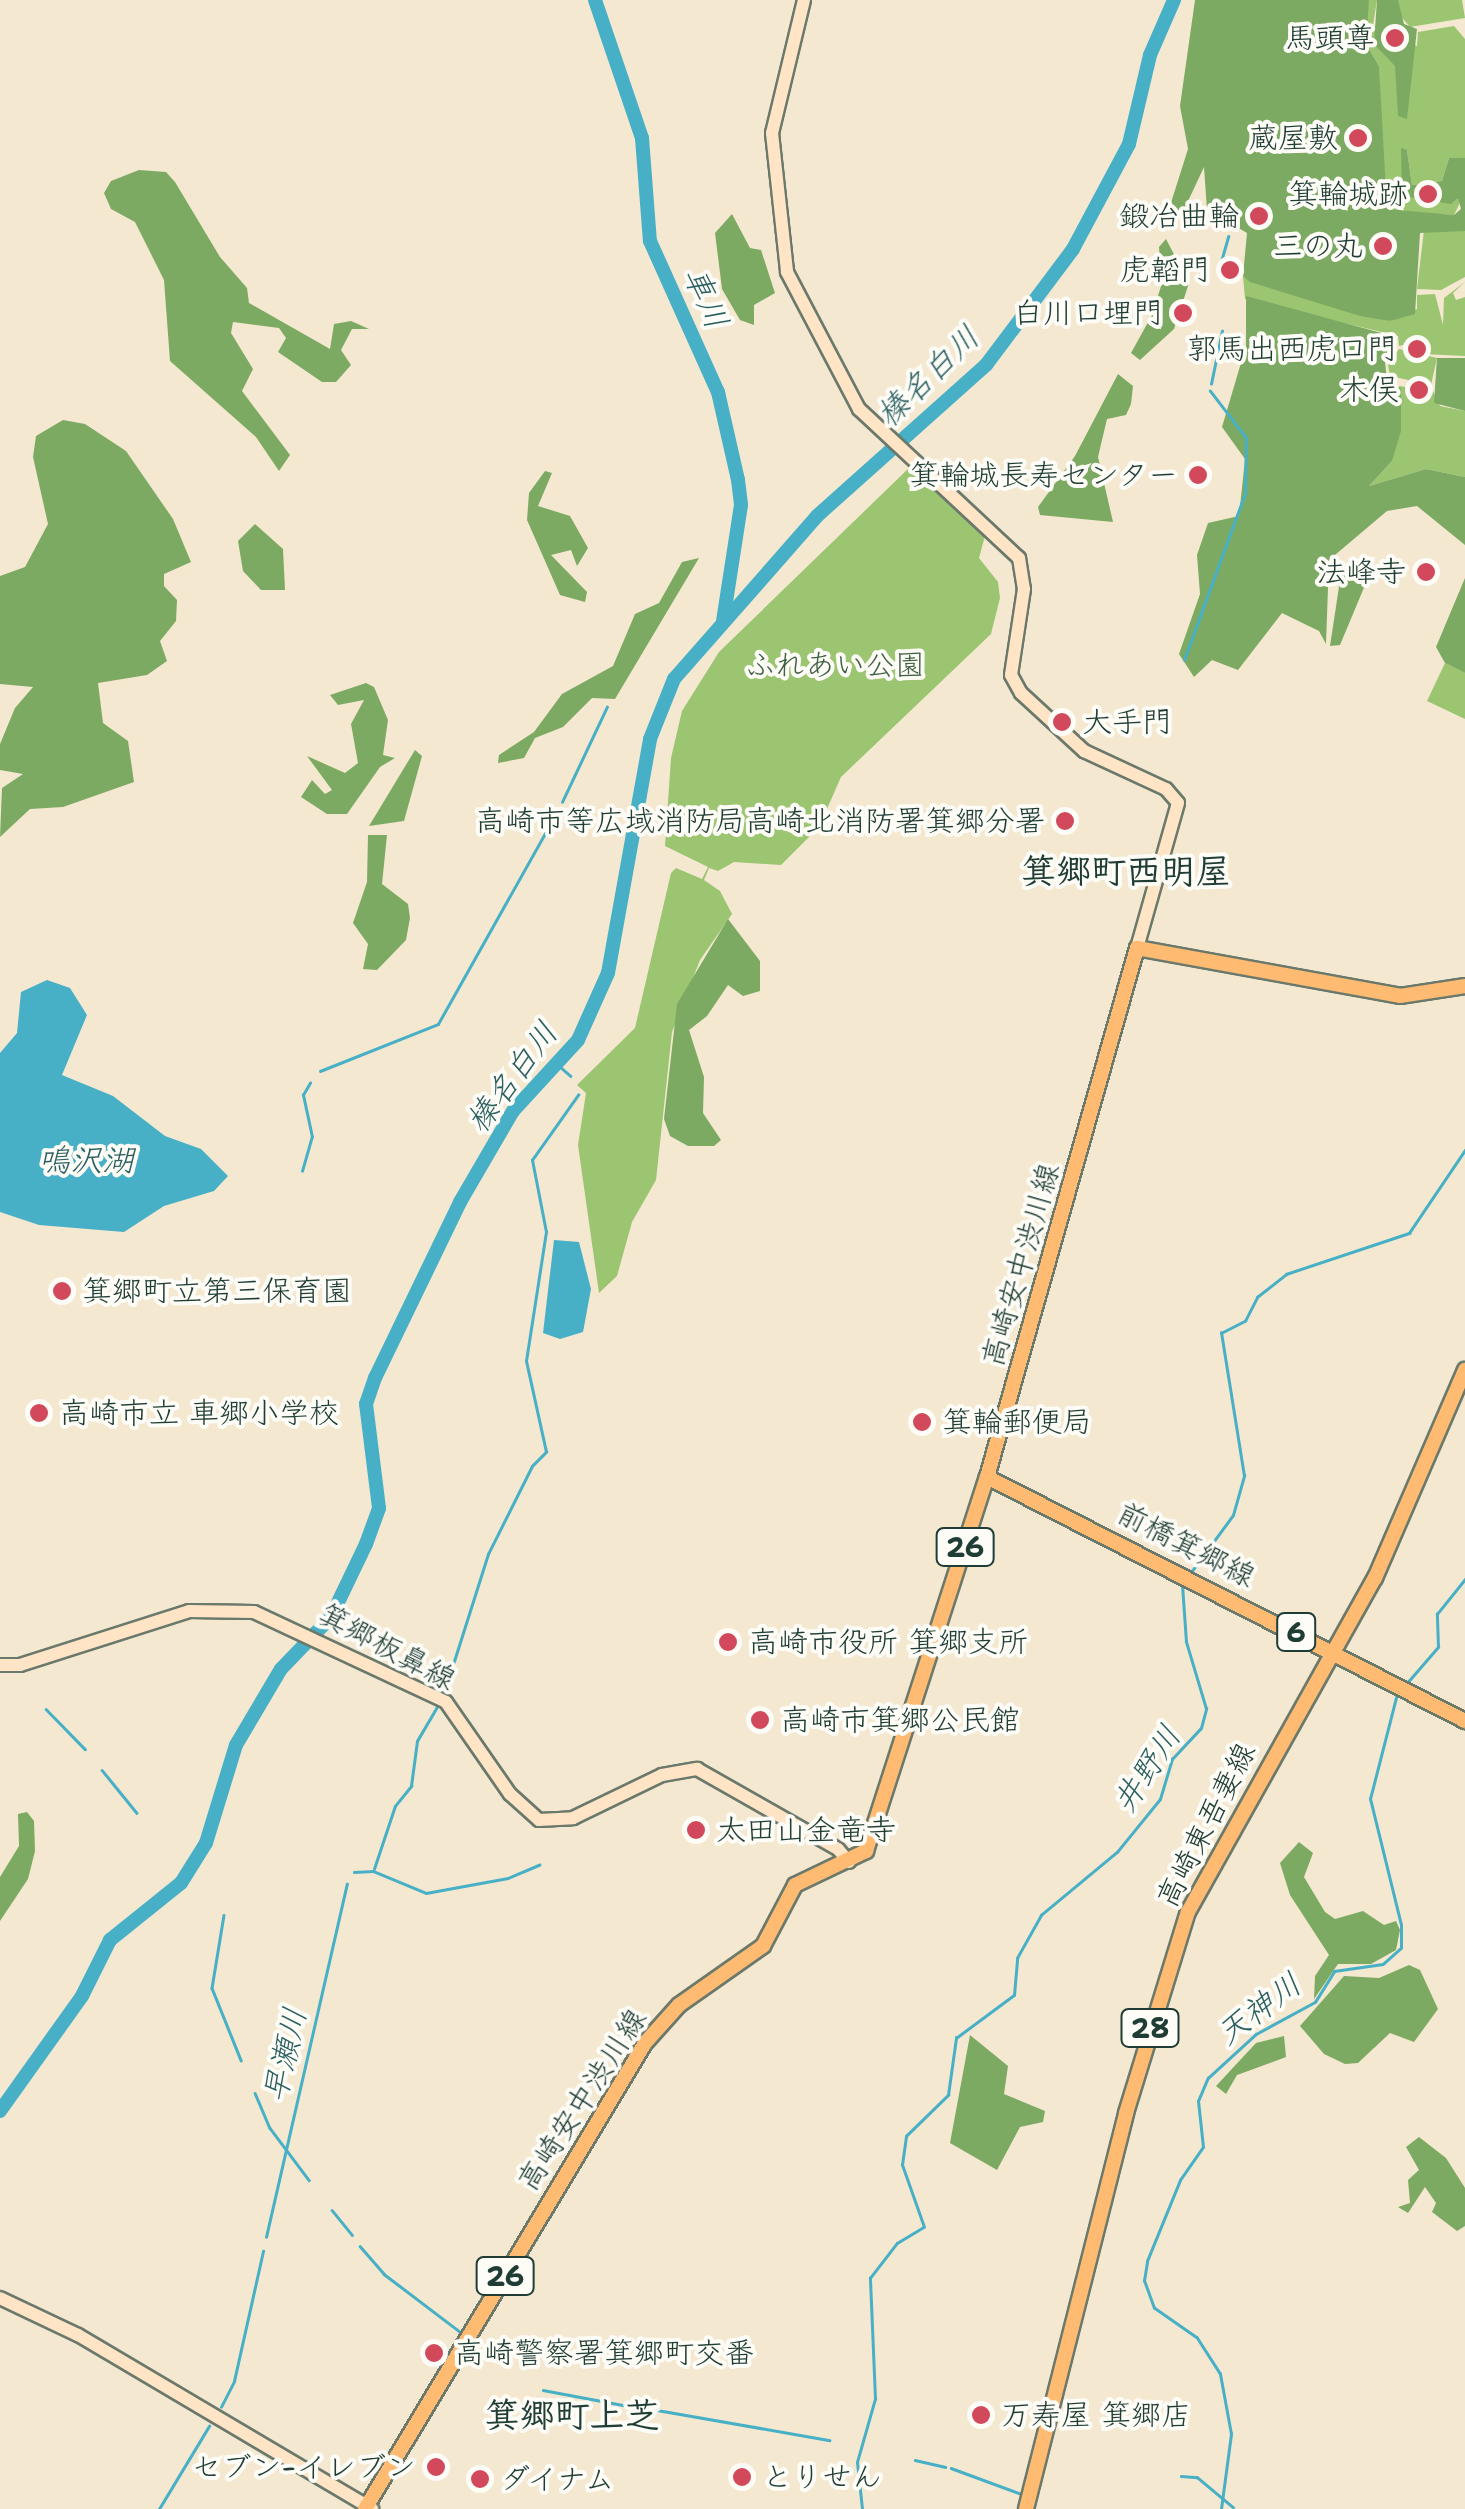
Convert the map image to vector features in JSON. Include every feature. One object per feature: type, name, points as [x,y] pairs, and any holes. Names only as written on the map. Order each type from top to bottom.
[{"type":"main road","points":[[804,0],[773,118],[784,256],[794,290],[851,396],[875,426],[1019,558],[1024,588],[1011,675],[1021,692],[1084,751],[1166,789],[1178,803],[1137,948],[1400,996],[1465,986]]},
{"type":"main road","name":"高崎安中渋川線","points":[[368,2508],[645,2043],[679,2006],[763,1946],[794,1884],[866,1851],[891,1788],[988,1477],[1137,948]]},
{"type":"main road","name":"高崎東吾妻線","points":[[1026,2509],[1126,2114],[1184,1924],[1386,1555],[1465,1370]]},
{"type":"main road","name":"前橋箕郷線","points":[[988,1477],[1465,1721]]},
{"type":"main road","name":"箕郷板鼻線","points":[[0,1665],[20,1665],[189,1611],[239,1609],[288,1623],[446,1702],[510,1794],[539,1820],[572,1818],[662,1775],[697,1769],[838,1848],[849,1862]]},
{"type":"main road","points":[[0,2298],[78,2336],[368,2508]]},
{"type":"green space","points":[[1195,0],[1369,0],[1366,44],[1379,66],[1387,209],[1454,215],[1461,209],[1458,198],[1451,204],[1402,196],[1401,148],[1407,150],[1412,185],[1442,181],[1449,158],[1465,158],[1465,231],[1420,233],[1415,314],[1390,321],[1360,316],[1250,282],[1243,276],[1247,233],[1230,223],[1230,215],[1207,210],[1204,167],[1182,214],[1172,228],[1163,228],[1188,149],[1180,106]]},
{"type":"green space","points":[[1369,0],[1377,0],[1373,25],[1417,46],[1418,32],[1454,26],[1465,39],[1465,158],[1449,158],[1442,181],[1412,185],[1407,150],[1403,188],[1465,192],[1454,215],[1393,212],[1382,199],[1379,66],[1366,44],[1364,23]]},
{"type":"green space","points":[[1377,0],[1398,0],[1404,24],[1417,29],[1407,119],[1398,116],[1395,66],[1374,44]]},
{"type":"green space","points":[[1398,0],[1462,0],[1465,18],[1410,27],[1398,13]]},
{"type":"green space","points":[[139,170],[166,172],[175,182],[220,257],[247,288],[249,303],[330,349],[334,324],[351,321],[369,329],[352,329],[341,350],[351,365],[336,382],[322,382],[278,352],[286,338],[279,328],[233,322],[231,333],[253,369],[242,391],[290,455],[279,471],[256,437],[170,361],[164,280],[135,222],[111,209],[104,193],[111,181]]},
{"type":"green space","points":[[732,214],[750,248],[761,250],[775,293],[754,305],[754,325],[740,320],[722,289],[715,233]]},
{"type":"green space","points":[[1424,230],[1465,231],[1465,277],[1441,290],[1417,289]]},
{"type":"green space","points":[[1166,239],[1189,283],[1174,329],[1140,360],[1131,353],[1152,315],[1162,283],[1159,247]]},
{"type":"green space","points":[[1243,276],[1390,321],[1417,309],[1417,295],[1435,294],[1443,325],[1444,298],[1465,282],[1453,293],[1456,300],[1465,297],[1465,356],[1422,354],[1421,340],[1399,346],[1398,336],[1245,299]]},
{"type":"green space","points":[[1246,296],[1396,337],[1385,362],[1387,379],[1401,389],[1401,431],[1392,461],[1369,486],[1426,469],[1465,477],[1465,545],[1417,506],[1387,511],[1329,560],[1326,644],[1319,631],[1282,613],[1238,670],[1212,660],[1194,677],[1179,654],[1200,594],[1197,555],[1208,523],[1239,516],[1245,459],[1222,427],[1246,346]]},
{"type":"green space","points":[[1399,349],[1437,358],[1431,385],[1390,376],[1388,365]]},
{"type":"green space","points":[[1437,358],[1465,358],[1465,411],[1434,403]]},
{"type":"green space","points":[[1118,374],[1133,386],[1131,404],[1126,415],[1107,419],[1098,457],[1113,522],[1040,515],[1038,507],[1075,456]]},
{"type":"green space","points":[[1399,386],[1433,391],[1440,406],[1465,411],[1465,477],[1426,469],[1369,486],[1392,461]]},
{"type":"green space","points":[[63,420],[85,424],[126,451],[173,519],[191,562],[164,574],[164,586],[177,600],[176,621],[160,641],[167,661],[147,675],[98,683],[103,723],[128,741],[134,782],[63,807],[30,809],[0,837],[2,788],[23,774],[0,770],[0,744],[15,708],[33,687],[0,684],[0,576],[25,567],[48,524],[33,457],[36,436]]},
{"type":"green space","name":"ふれあい公園","points":[[910,467],[986,532],[979,558],[998,582],[1000,598],[991,634],[841,777],[819,827],[781,865],[734,862],[718,871],[709,868],[704,880],[720,891],[732,914],[700,960],[672,1032],[656,1180],[632,1222],[617,1276],[599,1293],[578,1145],[586,1093],[577,1085],[635,1028],[671,873],[676,868],[702,879],[708,867],[665,846],[671,758],[682,711],[719,652]]},
{"type":"green space","points":[[545,471],[552,473],[538,506],[570,516],[588,548],[577,566],[571,550],[551,555],[587,592],[585,602],[560,595],[527,520],[529,493]]},
{"type":"green space","points":[[255,524],[283,549],[285,590],[261,590],[243,571],[238,541]]},
{"type":"green space","points":[[699,558],[615,699],[592,698],[563,727],[535,738],[524,758],[498,763],[499,755],[534,732],[562,694],[613,666],[635,614],[659,603],[682,562]]},
{"type":"green space","points":[[1358,560],[1373,566],[1340,645],[1330,646],[1342,567]]},
{"type":"green space","points":[[1465,578],[1465,673],[1445,663],[1436,647]]},
{"type":"green space","points":[[1445,663],[1465,673],[1465,719],[1427,701]]},
{"type":"green space","points":[[366,683],[374,687],[388,720],[383,755],[395,758],[380,767],[347,814],[327,814],[301,797],[312,780],[325,794],[332,790],[307,756],[345,773],[358,763],[351,724],[364,700],[338,705],[330,695]]},
{"type":"green space","points":[[415,750],[422,756],[404,821],[369,826]]},
{"type":"green space","points":[[368,835],[387,835],[382,884],[408,904],[410,918],[406,940],[377,970],[363,969],[368,944],[353,923],[367,882]]},
{"type":"green space","points":[[728,919],[760,961],[760,991],[743,996],[728,985],[707,1016],[689,1030],[704,1077],[703,1113],[721,1140],[714,1146],[688,1146],[670,1136],[664,1119],[677,1004]]},
{"type":"green space","points":[[27,1812],[34,1821],[35,1851],[28,1879],[0,1921],[0,1877],[19,1846],[18,1814]]},
{"type":"green space","points":[[1299,1842],[1313,1853],[1304,1877],[1325,1912],[1335,1919],[1363,1911],[1384,1925],[1396,1921],[1400,1930],[1396,1950],[1371,1964],[1338,1964],[1314,1999],[1315,1976],[1329,1955],[1290,1895],[1280,1863]]},
{"type":"green space","points":[[1409,1965],[1420,1970],[1438,2009],[1414,2042],[1390,2033],[1358,2063],[1345,2064],[1324,2054],[1300,2026],[1344,1976],[1379,1978]]},
{"type":"green space","points":[[970,2035],[1008,2066],[1004,2094],[1045,2111],[1043,2122],[1020,2127],[997,2170],[950,2143]]},
{"type":"green space","points":[[1284,2036],[1286,2057],[1237,2075],[1226,2094],[1216,2086],[1256,2043]]},
{"type":"green space","points":[[1419,2137],[1446,2158],[1465,2188],[1465,2226],[1457,2231],[1432,2212],[1436,2203],[1425,2187],[1408,2213],[1398,2207],[1410,2203],[1408,2180],[1419,2170],[1406,2147]]},
{"type":"water","name":"鳴沢湖","points":[[47,980],[70,988],[87,1015],[62,1075],[113,1096],[165,1136],[201,1149],[228,1176],[214,1191],[164,1206],[124,1232],[39,1225],[0,1212],[0,1053],[17,1033],[21,992]]},
{"type":"water","points":[[554,1240],[579,1242],[591,1289],[583,1332],[560,1339],[543,1333]]},
{"type":"waterway","name":"車川","points":[[595,0],[642,138],[650,241],[718,392],[738,480],[741,505],[723,621]]},
{"type":"waterway","name":"榛名白川","points":[[0,2111],[82,1996],[110,1940],[181,1883],[206,1843],[236,1745],[281,1669],[331,1617],[366,1544],[379,1508],[366,1404],[375,1378],[460,1202],[513,1111],[578,1040],[608,973],[650,739],[674,679],[817,516],[986,365],[1073,249],[1129,144],[1150,55],[1174,0]]},
{"type":"waterway","points":[[1218,272],[1228,236]]},
{"type":"waterway","points":[[1211,384],[1222,331]]},
{"type":"waterway","points":[[1184,660],[1245,493],[1246,438],[1210,391]]},
{"type":"waterway","points":[[562,802],[607,707]]},
{"type":"waterway","points":[[320,1071],[438,1024],[556,814]]},
{"type":"waterway","points":[[557,1064],[571,1076]]},
{"type":"waterway","points":[[302,1171],[312,1137],[303,1095],[310,1083]]},
{"type":"waterway","points":[[443,1696],[488,1554],[532,1466],[546,1452],[526,1361],[546,1232],[532,1160],[578,1095]]},
{"type":"waterway","name":"井野川","points":[[1189,1575],[1233,1515],[1244,1476],[1221,1333],[1245,1321],[1257,1297],[1286,1274],[1409,1233],[1465,1150]]},
{"type":"waterway","name":"天神川","points":[[1406,1684],[1438,1647],[1437,1614],[1465,1579]]},
{"type":"waterway","name":"井野川","points":[[862,2509],[857,2462],[875,2399],[870,2278],[897,2243],[924,2227],[902,2165],[906,2136],[948,2095],[956,2038],[1014,1995],[1017,1958],[1041,1915],[1117,1852],[1160,1799],[1172,1759],[1201,1728],[1206,1709],[1186,1642],[1182,1585]]},
{"type":"waterway","name":"天神川","points":[[1221,2509],[1231,2434],[1220,2374],[1197,2338],[1154,2308],[1144,2281],[1147,2261],[1180,2180],[1203,2147],[1198,2101],[1208,2078],[1256,2034],[1315,2002],[1334,1971],[1383,1964],[1401,1948],[1401,1925],[1370,1799],[1397,1694]]},
{"type":"waterway","points":[[374,1869],[395,1806],[411,1786],[417,1741],[438,1705]]},
{"type":"waterway","points":[[46,1709],[85,1749]]},
{"type":"waterway","points":[[102,1770],[137,1813]]},
{"type":"waterway","name":"早瀬川","points":[[354,1872],[373,1871],[426,1893],[508,1878],[539,1865]]},
{"type":"waterway","name":"早瀬川","points":[[266,2237],[347,1884]]},
{"type":"waterway","points":[[224,1915],[212,1988],[241,2060]]},
{"type":"waterway","points":[[255,2093],[270,2128],[309,2180]]},
{"type":"waterway","points":[[332,2210],[352,2235]]},
{"type":"waterway","points":[[360,2246],[384,2274],[463,2334]]},
{"type":"waterway","name":"早瀬川","points":[[221,2407],[234,2381],[263,2251]]},
{"type":"waterway","points":[[543,2390],[638,2408]]},
{"type":"waterway","points":[[657,2410],[829,2440]]},
{"type":"waterway","name":"早瀬川","points":[[159,2509],[209,2426]]},
{"type":"waterway","points":[[915,2460],[945,2467]]},
{"type":"waterway","points":[[951,2468],[1024,2495]]},
{"type":"waterway","points":[[1181,2476],[1197,2477],[1233,2507]]},
{"type":"place","name":"馬頭尊","points":[[1395,38]]},
{"type":"place","name":"蔵屋敷","points":[[1358,138]]},
{"type":"place","name":"箕輪城跡","points":[[1428,194]]},
{"type":"place","name":"鍛冶曲輪","points":[[1259,216]]},
{"type":"place","name":"三の丸","points":[[1383,246]]},
{"type":"place","name":"虎韜門","points":[[1230,270]]},
{"type":"place","name":"白川口埋門","points":[[1183,313]]},
{"type":"place","name":"郭馬出西虎口門","points":[[1417,349]]},
{"type":"place","name":"木俣","points":[[1419,390]]},
{"type":"place","name":"箕輪城長寿センター","points":[[1198,475]]},
{"type":"place","name":"法峰寺","points":[[1426,572]]},
{"type":"place","name":"大手門","points":[[1062,722]]},
{"type":"place","name":"高崎市等広域消防局高崎北消防署箕郷分署","points":[[1065,821]]},
{"type":"place","name":"箕郷町立第三保育園","points":[[62,1291]]},
{"type":"place","name":"高崎市立 車郷小学校","points":[[39,1413]]},
{"type":"place","name":"箕輪郵便局","points":[[922,1422]]},
{"type":"place","name":"高崎市役所 箕郷支所","points":[[728,1642]]},
{"type":"place","name":"高崎市箕郷公民館","points":[[760,1720]]},
{"type":"place","name":"太田山金竜寺","points":[[696,1830]]},
{"type":"place","name":"高崎警察署箕郷町交番","points":[[434,2353]]},
{"type":"place","name":"万寿屋 箕郷店","points":[[981,2415]]},
{"type":"place","name":"セブン-イレブン","points":[[436,2467]]},
{"type":"place","name":"とりせん","points":[[742,2477]]},
{"type":"place","name":"ダイナム","points":[[480,2479]]},
{"type":"district","name":"箕郷町西明屋","points":[[1126,871]]},
{"type":"district","name":"箕郷町上芝","points":[[572,2415]]}]
